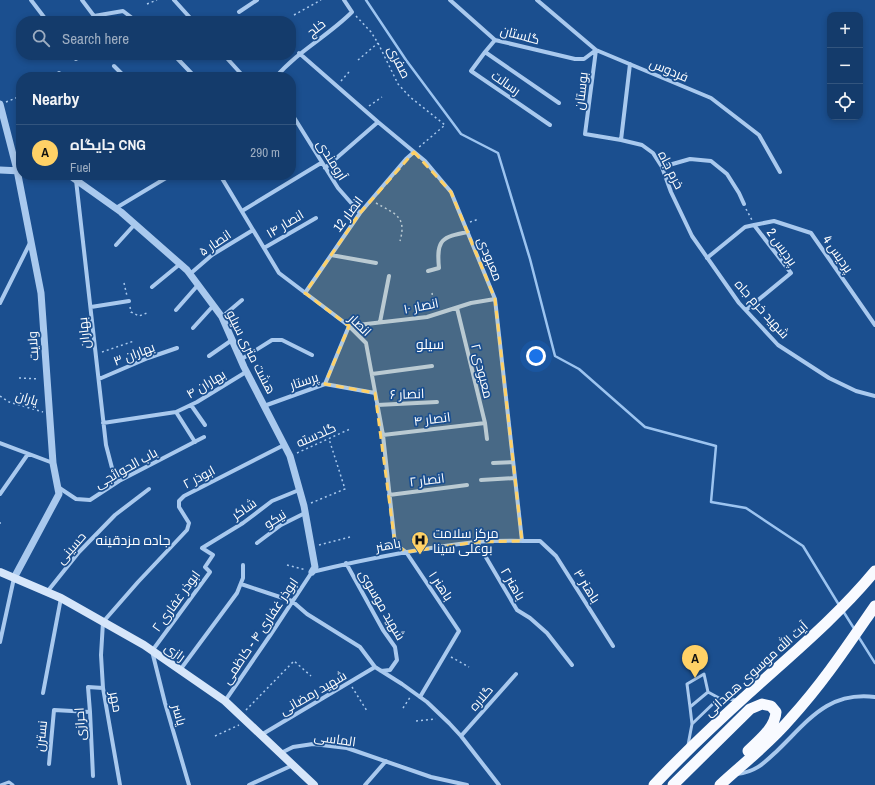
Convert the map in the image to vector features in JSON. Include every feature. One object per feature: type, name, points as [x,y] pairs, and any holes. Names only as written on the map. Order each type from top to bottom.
[{"type":"highway","name":"آیت الله موسوی همدانی","points":[[654,785],[744,698],[807,642],[858,592],[875,571]]},
{"type":"highway","points":[[721,784],[762,747],[796,713],[827,676],[875,606]]},
{"type":"highway","points":[[673,785],[750,709],[762,704],[771,706],[776,712],[775,720],[721,784]]},
{"type":"main road","name":"رازی","points":[[0,572],[61,598],[152,651],[225,701],[314,785]]},
{"type":"street","points":[[31,0],[43,16]]},
{"type":"street","points":[[82,0],[94,16],[123,11],[130,16]]},
{"type":"street","points":[[174,0],[188,16]]},
{"type":"street","points":[[239,12],[257,0]]},
{"type":"street","points":[[344,0],[352,12]]},
{"type":"street","name":"گلستان","points":[[450,0],[495,40],[575,59],[584,59],[596,50]]},
{"type":"street","name":"فردوس","points":[[537,0],[596,50],[711,98],[759,135],[780,172]]},
{"type":"street","name":"خلج","points":[[296,56],[352,12]]},
{"type":"street","points":[[495,40],[485,52],[559,103]]},
{"type":"street","name":"بوستان","points":[[585,134],[596,50]]},
{"type":"street","name":"رسالت","points":[[485,52],[471,71],[550,125]]},
{"type":"street","name":"معبودی","points":[[299,53],[425,161],[451,192],[495,299],[522,541]]},
{"type":"street","points":[[179,60],[190,72]]},
{"type":"street","points":[[229,60],[239,72]]},
{"type":"street","name":"خلج","points":[[280,72],[292,60]]},
{"type":"street","points":[[621,140],[630,64]]},
{"type":"street","points":[[114,66],[120,72]]},
{"type":"street","name":"ولایت","points":[[0,104],[16,160]]},
{"type":"street","points":[[325,168],[378,122]]},
{"type":"street","name":"آرومندی","points":[[296,125],[338,188],[360,213]]},
{"type":"street","name":"خرم جاه","points":[[585,134],[621,140],[642,146],[653,153],[662,167],[671,192],[692,236],[707,258]]},
{"type":"street","name":"انصار 12","points":[[305,293],[360,213],[406,159],[414,152]]},
{"type":"street","points":[[662,167],[690,159],[711,161],[727,174],[744,204]]},
{"type":"street","points":[[296,178],[321,163]]},
{"type":"street","points":[[0,170],[16,170]]},
{"type":"street","name":"ولایت","points":[[14,578],[59,494],[53,463],[41,293],[21,180]]},
{"type":"street","name":"بهاران","points":[[73,180],[91,307],[106,446],[112,468],[119,481]]},
{"type":"street","name":"هشت متری سیلو","points":[[77,180],[116,208],[180,264],[190,274],[222,317],[240,360],[290,456],[305,510],[315,567],[312,572]]},
{"type":"street","points":[[116,208],[163,180]]},
{"type":"street","name":"انصار","points":[[223,180],[279,272],[349,326],[366,343],[383,435],[395,544],[406,552]]},
{"type":"street","points":[[242,211],[293,180]]},
{"type":"street","name":"انصار ۱۴","points":[[264,248],[316,218]]},
{"type":"street","name":"پردیس 4","points":[[707,258],[745,228],[754,225],[774,221],[811,234],[875,325]]},
{"type":"street","points":[[116,245],[135,224]]},
{"type":"street","name":"پردیس 2","points":[[746,310],[791,273],[754,225]]},
{"type":"street","name":"انصار ۵","points":[[190,274],[212,255],[253,230]]},
{"type":"street","points":[[428,272],[439,268],[438,253],[442,242],[448,236],[468,232]]},
{"type":"street","points":[[0,303],[31,241]]},
{"type":"street","points":[[331,255],[376,263]]},
{"type":"street","name":"شهید خرم جاه","points":[[707,258],[739,303],[778,345],[829,378],[856,391],[875,396]]},
{"type":"street","points":[[152,287],[180,264]]},
{"type":"street","points":[[380,322],[390,276]]},
{"type":"street","points":[[176,310],[198,285]]},
{"type":"street","name":"انصار ۱۰","points":[[349,326],[427,317],[495,299]]},
{"type":"street","points":[[222,317],[242,300]]},
{"type":"street","points":[[91,307],[129,301]]},
{"type":"street","points":[[193,328],[213,306]]},
{"type":"street","name":"معبودی ۲","points":[[457,308],[485,423],[486,438]]},
{"type":"street","points":[[325,384],[349,326]]},
{"type":"street","points":[[209,356],[232,340]]},
{"type":"street","name":"پرستار","points":[[240,360],[272,340],[282,340],[312,354]]},
{"type":"street","name":"بهاران ۳","points":[[99,379],[148,358],[177,348]]},
{"type":"street","points":[[372,374],[432,366]]},
{"type":"street","name":"بهاران ۴","points":[[104,423],[176,412],[191,405],[246,372]]},
{"type":"street","name":"پرستار","points":[[264,406],[325,384],[375,392]]},
{"type":"street","name":"انصار ۶","points":[[377,405],[437,402]]},
{"type":"street","points":[[191,405],[205,425]]},
{"type":"street","name":"بهاران ۴","points":[[176,412],[195,442]]},
{"type":"street","name":"انصار ۴","points":[[383,435],[485,423]]},
{"type":"street","name":"باب الحوائجی","points":[[58,487],[76,499],[90,500],[119,481],[204,437]]},
{"type":"street","points":[[0,443],[53,463]]},
{"type":"street","name":"ابوذر ۲","points":[[103,622],[187,530],[189,523],[178,507],[179,501],[184,496],[284,445]]},
{"type":"street","points":[[0,494],[28,454]]},
{"type":"street","points":[[493,463],[513,462]]},
{"type":"street","points":[[481,480],[515,478]]},
{"type":"street","name":"انصار ۲","points":[[389,495],[467,485]]},
{"type":"street","name":"حسینی","points":[[46,592],[79,552],[115,515],[149,489]]},
{"type":"street","name":"شاکر","points":[[202,548],[243,523],[272,501],[299,490]]},
{"type":"street","name":"نیکو","points":[[257,543],[281,525],[305,510]]},
{"type":"street","name":"باهنر","points":[[312,572],[346,563],[406,552],[477,542],[540,541]]},
{"type":"street","name":"باهنر ۳","points":[[540,541],[556,556],[613,646]]},
{"type":"street","name":"باهنر ۲","points":[[477,542],[517,610],[530,618],[547,632],[572,665]]},
{"type":"street","name":"ابوذر غفاری ۲","points":[[152,651],[210,572],[205,567],[212,555],[202,548]]},
{"type":"street","name":"باهنر ۱","points":[[406,552],[459,631],[446,654]]},
{"type":"street","name":"شهید موسوی","points":[[346,563],[383,630],[396,647],[397,660],[390,670],[380,670]]},
{"type":"street","points":[[180,670],[237,593],[243,578],[243,564]]},
{"type":"street","name":"ابوذر غفاری ۴ - کاظمی","points":[[225,701],[312,572]]},
{"type":"street","points":[[0,642],[14,578]]},
{"type":"street","points":[[241,584],[292,601],[307,614],[360,647],[376,667],[420,697],[444,718],[461,736],[499,785]]},
{"type":"street","points":[[43,693],[61,598]]},
{"type":"street","name":"مهر","points":[[103,622],[101,655],[104,688],[120,785]]},
{"type":"street","name":"یاسر","points":[[152,651],[165,703],[189,785]]},
{"type":"street","points":[[420,697],[446,654]]},
{"type":"street","name":"شهید رمضانی","points":[[261,735],[376,667]]},
{"type":"street","name":"گلاره","points":[[461,736],[516,674]]},
{"type":"street","name":"احرازی","points":[[92,776],[88,687],[104,688]]},
{"type":"street","points":[[732,775],[750,772],[761,766],[810,719],[823,708],[835,701],[849,697],[875,697]]},
{"type":"street","name":"نسترن","points":[[48,764],[54,710],[90,712]]},
{"type":"street","name":"الماسی","points":[[280,754],[293,747],[313,744],[347,748],[431,778],[467,785]]},
{"type":"street","points":[[365,785],[386,761]]},
{"type":"street","points":[[249,785],[293,765]]},
{"type":"lane","points":[[685,754],[692,724],[687,684],[704,674],[708,692],[719,698],[732,700],[744,698]]},
{"type":"lane","points":[[690,707],[708,692]]},
{"type":"lane","points":[[692,724],[719,698]]},
{"type":"lane","points":[[1,785],[9,782],[13,785]]},
{"type":"path","points":[[147,4],[157,0]]},
{"type":"path","points":[[294,15],[321,0]]},
{"type":"path","name":"صفری","points":[[352,12],[371,32],[398,84],[410,97],[445,125],[414,152]]},
{"type":"path","points":[[358,60],[378,43]]},
{"type":"path","points":[[336,86],[349,72]]},
{"type":"path","points":[[364,110],[382,97]]},
{"type":"path","points":[[0,104],[16,98]]},
{"type":"path","points":[[371,201],[395,214],[401,219],[403,230],[400,241]]},
{"type":"path","points":[[744,204],[754,225]]},
{"type":"path","points":[[465,224],[480,219]]},
{"type":"path","points":[[474,246],[486,242]]},
{"type":"path","points":[[432,293],[437,314]]},
{"type":"path","points":[[96,354],[134,341]]},
{"type":"path","points":[[19,378],[47,380]]},
{"type":"path","name":"یاران","points":[[0,396],[9,402],[50,414]]},
{"type":"path","name":"گلدسته","points":[[290,456],[350,430]]},
{"type":"path","points":[[305,510],[345,489],[329,438]]},
{"type":"path","points":[[311,547],[350,537]]},
{"type":"path","points":[[287,566],[312,572]]},
{"type":"path","points":[[446,654],[469,667]]},
{"type":"path","points":[[215,736],[244,719],[294,661],[311,676]]},
{"type":"path","points":[[350,683],[367,711]]},
{"type":"path","points":[[403,708],[413,692]]},
{"type":"path","points":[[416,721],[444,718]]},
{"type":"highlighted area","points":[[414,152],[451,192],[495,299],[522,541],[477,542],[406,552],[395,544],[375,393],[325,384],[349,326],[305,293],[360,213]]},
{"type":"waterway","points":[[366,0],[406,60],[461,134],[498,153],[530,259],[555,356],[579,369],[645,427],[716,446],[711,502],[746,508],[803,546],[839,605]]},
{"type":"waterway","points":[[843,611],[855,630]]},
{"type":"waterway","points":[[858,636],[875,663]]},
{"type":"place","name":"مرکز سلامت بوعلی سینا","points":[[420,555]]},
{"type":"place","name":"جایگاه CNG","points":[[695,678]]},
{"type":"district","name":"سیلو","points":[[430,344]]},
{"type":"district","name":"جاده مزدقینه","points":[[133,540]]}]
